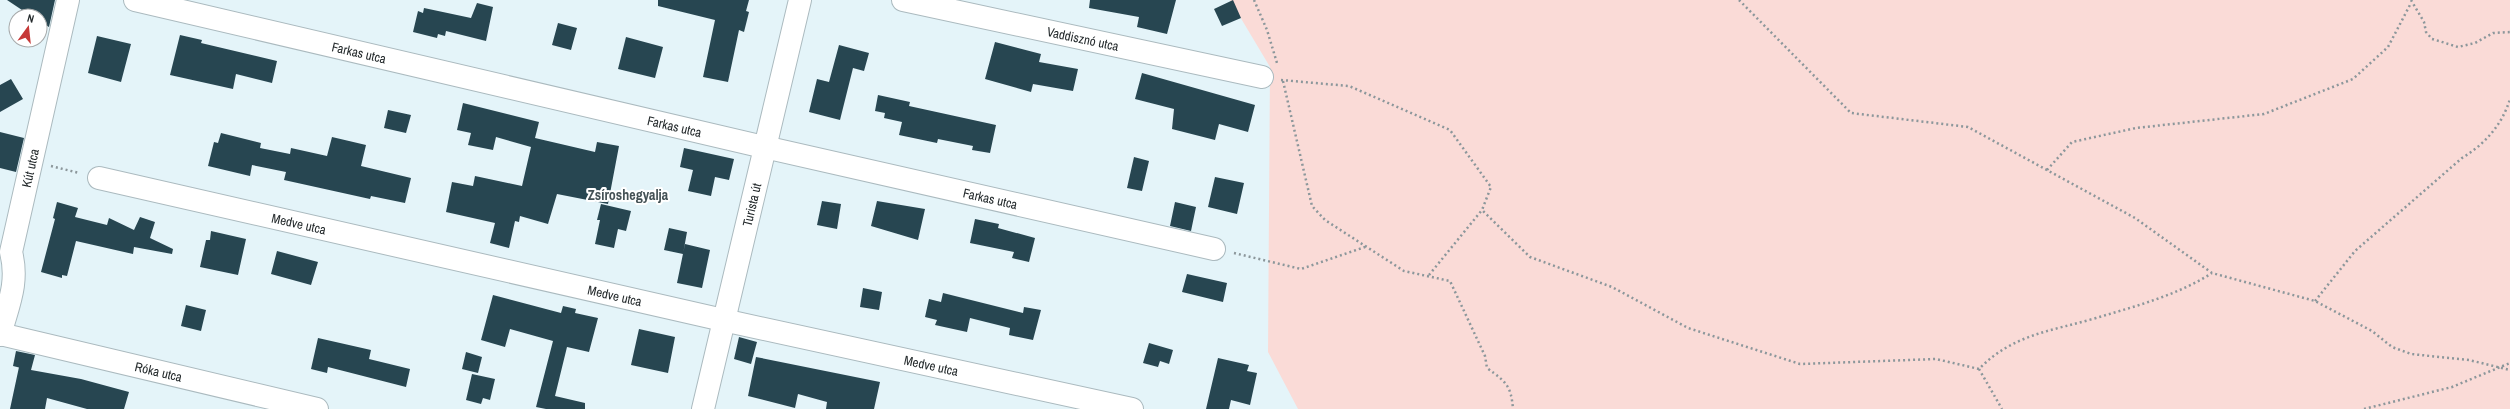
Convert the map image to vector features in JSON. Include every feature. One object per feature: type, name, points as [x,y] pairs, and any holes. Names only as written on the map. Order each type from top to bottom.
[{"type":"street","name":"Kút utca","points":[[0,335],[16,270],[6,243],[32,161],[68,0]]},
{"type":"street","name":"Farkas utca","points":[[135,0],[764,147],[1214,249]]},
{"type":"street","name":"Turista út","points":[[703,409],[800,0]]},
{"type":"street","name":"Vaddisznó utca","points":[[903,0],[1276,74]]},
{"type":"street","name":"Medve utca","points":[[99,178],[723,320],[1132,409]]},
{"type":"street","name":"Róka utca","points":[[0,335],[318,409]]},
{"type":"path","points":[[1254,0],[1267,30],[1276,74],[1312,206],[1325,220],[1404,270],[1450,281],[1485,356],[1487,368],[1508,384],[1512,395],[1513,409]]},
{"type":"path","points":[[1739,0],[1851,113],[1968,127],[2135,218],[2212,273],[2315,301],[2372,331],[2392,346],[2411,354],[2469,360],[2510,370]]},
{"type":"path","points":[[2048,170],[2072,142],[2136,128],[2264,114],[2353,79],[2388,47],[2411,1]]},
{"type":"path","points":[[2411,1],[2424,22],[2426,32],[2432,39],[2438,41],[2458,47],[2474,44],[2493,33],[2510,32]]},
{"type":"path","points":[[1276,74],[1349,86],[1450,130],[1491,187],[1482,210],[1429,275]]},
{"type":"path","points":[[2315,301],[2355,251],[2462,158],[2476,149],[2496,128],[2506,114],[2510,99]]},
{"type":"path","points":[[32,161],[99,178]]},
{"type":"path","points":[[1482,210],[1530,257],[1612,287],[1688,328],[1800,364],[1936,360],[1979,369],[2002,409]]},
{"type":"path","points":[[1214,249],[1301,270],[1366,246]]},
{"type":"path","points":[[1979,369],[1993,354],[2027,336],[2097,318],[2191,287],[2212,273]]},
{"type":"path","points":[[2364,409],[2452,387],[2498,366],[2510,363]]},
{"type":"shaded area","points":[[1230,0],[2510,0],[2510,409],[1298,409],[1268,352],[1270,67]]},
{"type":"building","points":[[7,0],[55,0],[49,27],[48,8],[19,8]]},
{"type":"building","points":[[658,0],[749,0],[746,11],[749,12],[744,32],[739,30],[728,82],[703,77],[715,20],[658,6]]},
{"type":"building","points":[[1090,0],[1176,0],[1167,34],[1137,27],[1139,17],[1089,8]]},
{"type":"building","points":[[1233,0],[1241,18],[1222,26],[1214,9]]},
{"type":"building","points":[[477,3],[493,7],[486,41],[446,31],[445,36],[438,34],[437,38],[413,32],[418,11],[423,13],[424,8],[471,18]]},
{"type":"building","points":[[558,23],[577,28],[571,50],[552,45]]},
{"type":"building","points":[[180,35],[202,40],[201,43],[277,61],[272,83],[236,74],[233,89],[170,75]]},
{"type":"building","points":[[97,36],[131,44],[121,82],[88,73]]},
{"type":"building","points":[[626,37],[663,47],[655,78],[618,69]]},
{"type":"building","points":[[995,42],[1041,54],[1039,62],[1078,69],[1073,91],[1033,84],[1031,92],[985,79]]},
{"type":"building","points":[[839,45],[869,53],[864,71],[853,68],[840,120],[809,112],[817,79],[829,82]]},
{"type":"building","points":[[1142,73],[1255,105],[1248,132],[1219,124],[1215,140],[1172,129],[1174,109],[1135,99]]},
{"type":"building","points":[[11,79],[23,99],[0,112],[0,85]]},
{"type":"building","points":[[878,95],[910,102],[909,106],[996,125],[990,153],[972,150],[973,146],[938,139],[937,143],[899,135],[902,122],[884,118],[885,113],[875,111]]},
{"type":"building","points":[[463,103],[539,122],[535,138],[595,152],[597,142],[619,146],[608,204],[557,194],[548,224],[520,216],[519,222],[515,221],[509,248],[490,243],[495,223],[446,212],[452,182],[473,186],[475,176],[522,186],[531,147],[496,137],[493,150],[468,145],[471,133],[457,130]]},
{"type":"building","points":[[388,110],[411,115],[406,133],[384,128]]},
{"type":"building","points":[[0,132],[24,138],[16,172],[0,168]]},
{"type":"building","points":[[221,133],[261,143],[260,148],[290,154],[291,148],[327,156],[332,137],[366,145],[361,166],[411,178],[405,203],[371,196],[370,199],[284,180],[286,172],[252,165],[250,176],[208,166],[214,142],[218,143]]},
{"type":"building","points":[[684,148],[734,159],[729,180],[715,177],[711,196],[688,191],[693,170],[680,167]]},
{"type":"building","points":[[1134,157],[1149,161],[1142,191],[1127,188]]},
{"type":"building","points":[[1215,177],[1244,183],[1237,214],[1208,207]]},
{"type":"building","points":[[822,201],[841,204],[837,229],[817,225]]},
{"type":"building","points":[[877,201],[925,209],[918,240],[871,226]]},
{"type":"building","points":[[57,202],[78,208],[75,217],[107,225],[109,218],[134,230],[140,217],[155,222],[150,238],[173,249],[172,254],[134,247],[133,254],[76,241],[67,276],[62,275],[62,278],[41,272],[55,219],[53,218]]},
{"type":"building","points":[[1175,202],[1196,207],[1191,231],[1170,226]]},
{"type":"building","points":[[601,204],[631,211],[626,231],[618,229],[614,248],[595,244],[600,220],[597,220]]},
{"type":"building","points":[[975,219],[999,224],[998,228],[1035,238],[1029,262],[1012,258],[1014,252],[970,243]]},
{"type":"building","points":[[669,228],[687,232],[683,254],[664,250]]},
{"type":"building","points":[[211,231],[246,239],[238,275],[200,267],[206,240],[210,240]]},
{"type":"building","points":[[685,244],[710,250],[702,288],[677,283]]},
{"type":"building","points":[[277,251],[318,262],[311,285],[271,274]]},
{"type":"building","points":[[1187,274],[1227,283],[1223,302],[1182,292]]},
{"type":"building","points":[[863,288],[882,292],[879,310],[860,307]]},
{"type":"building","points":[[943,293],[1023,313],[1024,307],[1041,310],[1033,340],[1009,335],[1010,328],[970,318],[967,332],[935,325],[937,320],[925,317],[929,299],[941,302]]},
{"type":"building","points":[[493,295],[561,313],[563,306],[576,309],[575,313],[598,318],[589,352],[567,347],[555,396],[585,403],[585,409],[546,409],[536,407],[553,341],[510,329],[505,347],[481,340]]},
{"type":"building","points":[[186,305],[206,310],[201,331],[181,326]]},
{"type":"building","points":[[639,329],[675,337],[668,373],[631,365]]},
{"type":"building","points":[[739,337],[757,342],[751,364],[734,359]]},
{"type":"building","points":[[318,338],[371,350],[369,359],[410,369],[406,387],[328,367],[327,373],[311,369]]},
{"type":"building","points":[[1149,343],[1173,350],[1169,364],[1160,361],[1158,367],[1143,363]]},
{"type":"building","points":[[16,351],[35,355],[31,370],[81,379],[129,392],[124,409],[87,409],[47,398],[45,409],[10,409],[19,367],[13,366]]},
{"type":"building","points":[[466,352],[482,357],[478,373],[462,369]]},
{"type":"building","points":[[756,357],[880,382],[874,409],[826,409],[827,402],[798,394],[795,408],[748,396]]},
{"type":"building","points":[[1218,358],[1249,365],[1247,371],[1257,373],[1250,405],[1231,400],[1229,409],[1206,409]]},
{"type":"building","points":[[472,374],[495,379],[490,400],[483,398],[481,404],[466,400]]},
{"type":"district","name":"Zsíroshegyalja","points":[[628,195]]}]
